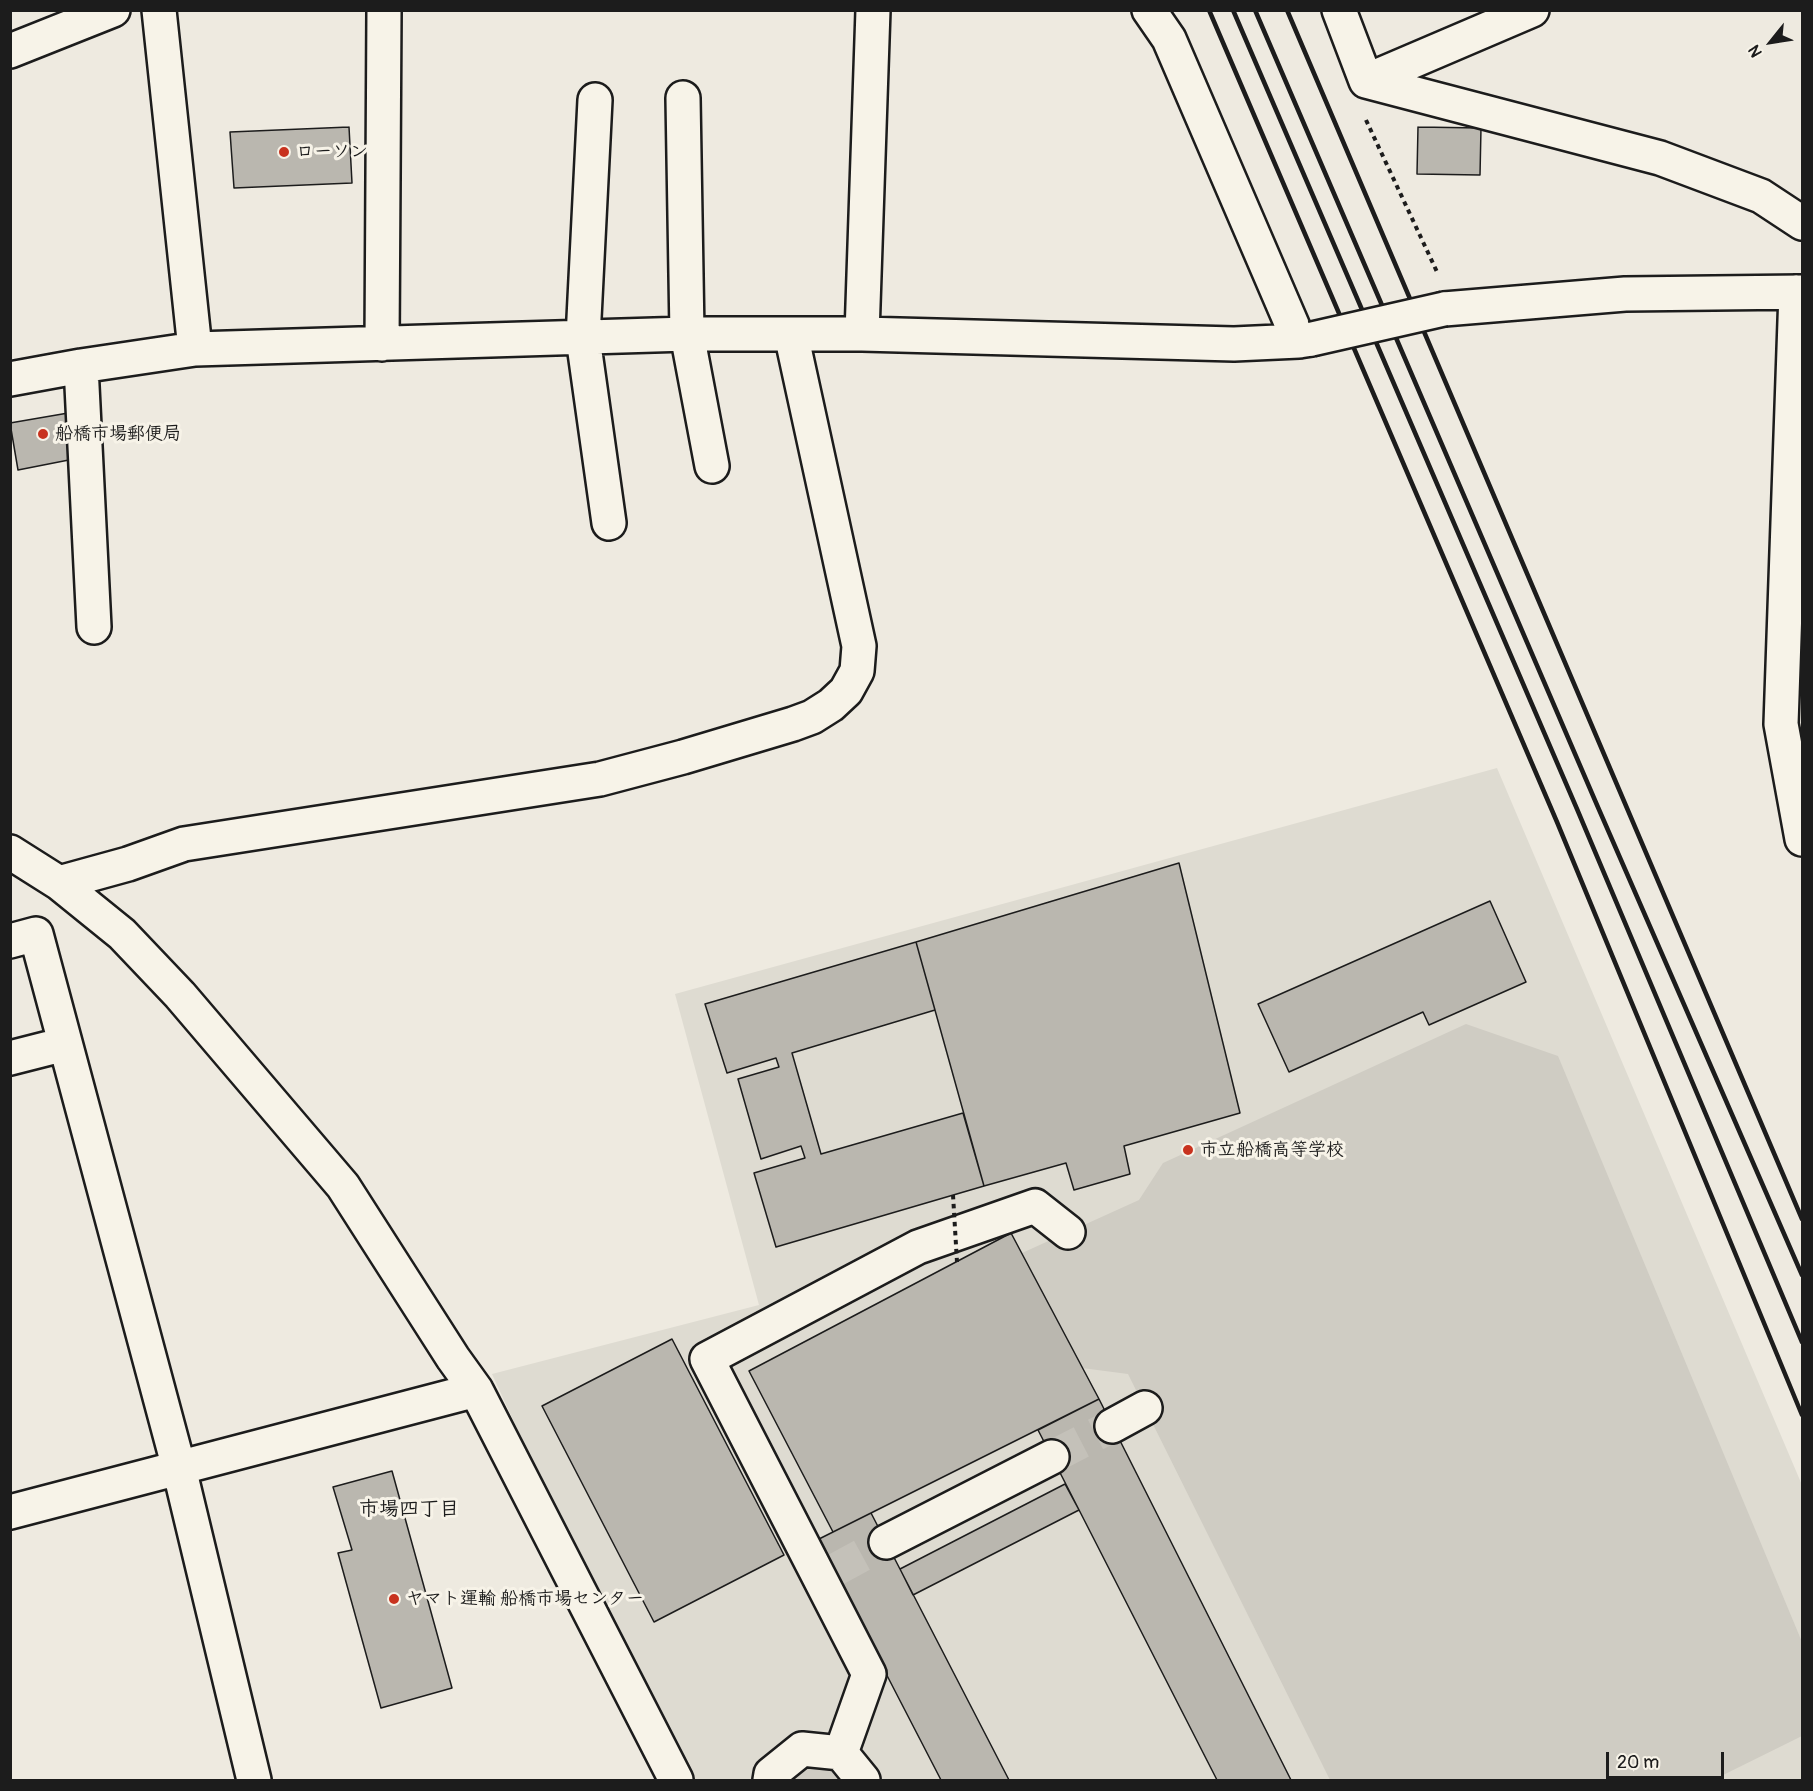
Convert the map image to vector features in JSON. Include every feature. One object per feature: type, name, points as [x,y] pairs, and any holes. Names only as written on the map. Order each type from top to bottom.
[{"type":"street","points":[[10,51],[113,10]]},
{"type":"street","points":[[159,10],[195,349]]},
{"type":"street","points":[[382,344],[384,10]]},
{"type":"street","points":[[862,334],[873,10]]},
{"type":"street","points":[[1338,10],[1366,81]]},
{"type":"street","points":[[1366,81],[1532,10]]},
{"type":"street","points":[[1147,11],[1169,39],[1305,340]]},
{"type":"street","points":[[1366,81],[1660,158],[1761,196],[1803,223]]},
{"type":"street","points":[[683,98],[687,334],[712,466]]},
{"type":"street","points":[[595,100],[583,338],[609,523]]},
{"type":"street","points":[[10,379],[195,349],[687,334],[862,334],[1234,344],[1305,340],[1449,308],[1625,294],[1799,292],[1781,724],[1803,839]]},
{"type":"street","points":[[59,883],[128,864],[184,844],[600,779],[683,758],[793,724],[812,717],[831,705],[846,691],[857,671],[859,646],[791,334]]},
{"type":"street","points":[[81,366],[94,627]]},
{"type":"street","points":[[10,852],[59,883],[122,934],[180,995],[343,1186],[476,1390],[676,1780]]},
{"type":"street","points":[[23,938],[65,1044],[179,1467],[254,1780]]},
{"type":"street","points":[[10,1058],[65,1044]]},
{"type":"street","points":[[841,1753],[869,1674],[826,1574],[707,1359],[918,1247],[1035,1206],[1068,1232]]},
{"type":"street","points":[[10,1512],[476,1390]]},
{"type":"street","points":[[1112,1426],[1145,1408]]},
{"type":"street","points":[[886,1542],[1052,1457]]},
{"type":"street","points":[[770,1780],[771,1774],[802,1749],[841,1753],[863,1780]]},
{"type":"path","points":[[1366,81],[1357,102],[1449,308]]},
{"type":"path","points":[[952,1196],[957,1262]]},
{"type":"shaded area","name":"市立船橋高等学校","points":[[1497,768],[1802,1485],[1802,1780],[693,1780],[571,1547],[492,1374],[759,1305],[675,994]]},
{"type":"shaded area","points":[[1466,1024],[1558,1056],[1802,1642],[1802,1736],[1713,1780],[1330,1780],[1128,1374],[1082,1368],[1022,1253],[1139,1200],[1163,1163]]},
{"type":"shaded area","points":[[823,1761],[848,1780],[784,1780],[795,1768]]},
{"type":"building","points":[[349,127],[352,183],[234,188],[230,132]]},
{"type":"building","points":[[1418,127],[1481,128],[1480,175],[1417,174]]},
{"type":"building","points":[[74,412],[84,457],[18,470],[10,423]]},
{"type":"building","points":[[1179,863],[1240,1113],[1124,1146],[1130,1174],[1074,1190],[1066,1163],[984,1186],[916,942]]},
{"type":"building","points":[[1490,901],[1526,982],[1429,1025],[1423,1012],[1289,1072],[1258,1004]]},
{"type":"building","points":[[916,942],[935,1010],[792,1053],[821,1154],[963,1113],[984,1186],[776,1247],[754,1173],[805,1158],[801,1146],[761,1159],[738,1079],[779,1067],[776,1058],[727,1073],[705,1004]]},
{"type":"building","points":[[1011,1233],[1099,1399],[833,1532],[749,1371]]},
{"type":"building","points":[[672,1339],[784,1555],[654,1622],[542,1406]]},
{"type":"building","points":[[1099,1399],[1291,1780],[1217,1780],[1038,1430]]},
{"type":"building","points":[[392,1471],[452,1688],[381,1708],[338,1553],[352,1550],[333,1487]]},
{"type":"building","points":[[1065,1484],[1079,1510],[913,1595],[900,1569]]},
{"type":"building","points":[[871,1513],[1009,1780],[941,1780],[817,1540]]},
{"type":"tunnel","points":[[1052,1457],[1112,1426]]},
{"type":"tunnel","points":[[833,1571],[886,1542]]},
{"type":"railway","points":[[1209,10],[1557,822],[1802,1415]]},
{"type":"railway","points":[[1233,10],[1577,809],[1802,1342]]},
{"type":"railway","points":[[1255,10],[1802,1275]]},
{"type":"railway","points":[[1287,10],[1802,1219]]},
{"type":"place","name":"ローソン","points":[[284,152]]},
{"type":"place","name":"船橋市場郵便局","points":[[43,434]]},
{"type":"place","name":"市立船橋高等学校","points":[[1188,1150]]},
{"type":"place","name":"ヤマト運輸 船橋市場センター","points":[[394,1599]]},
{"type":"district","name":"市場四丁目","points":[[409,1510]]}]
